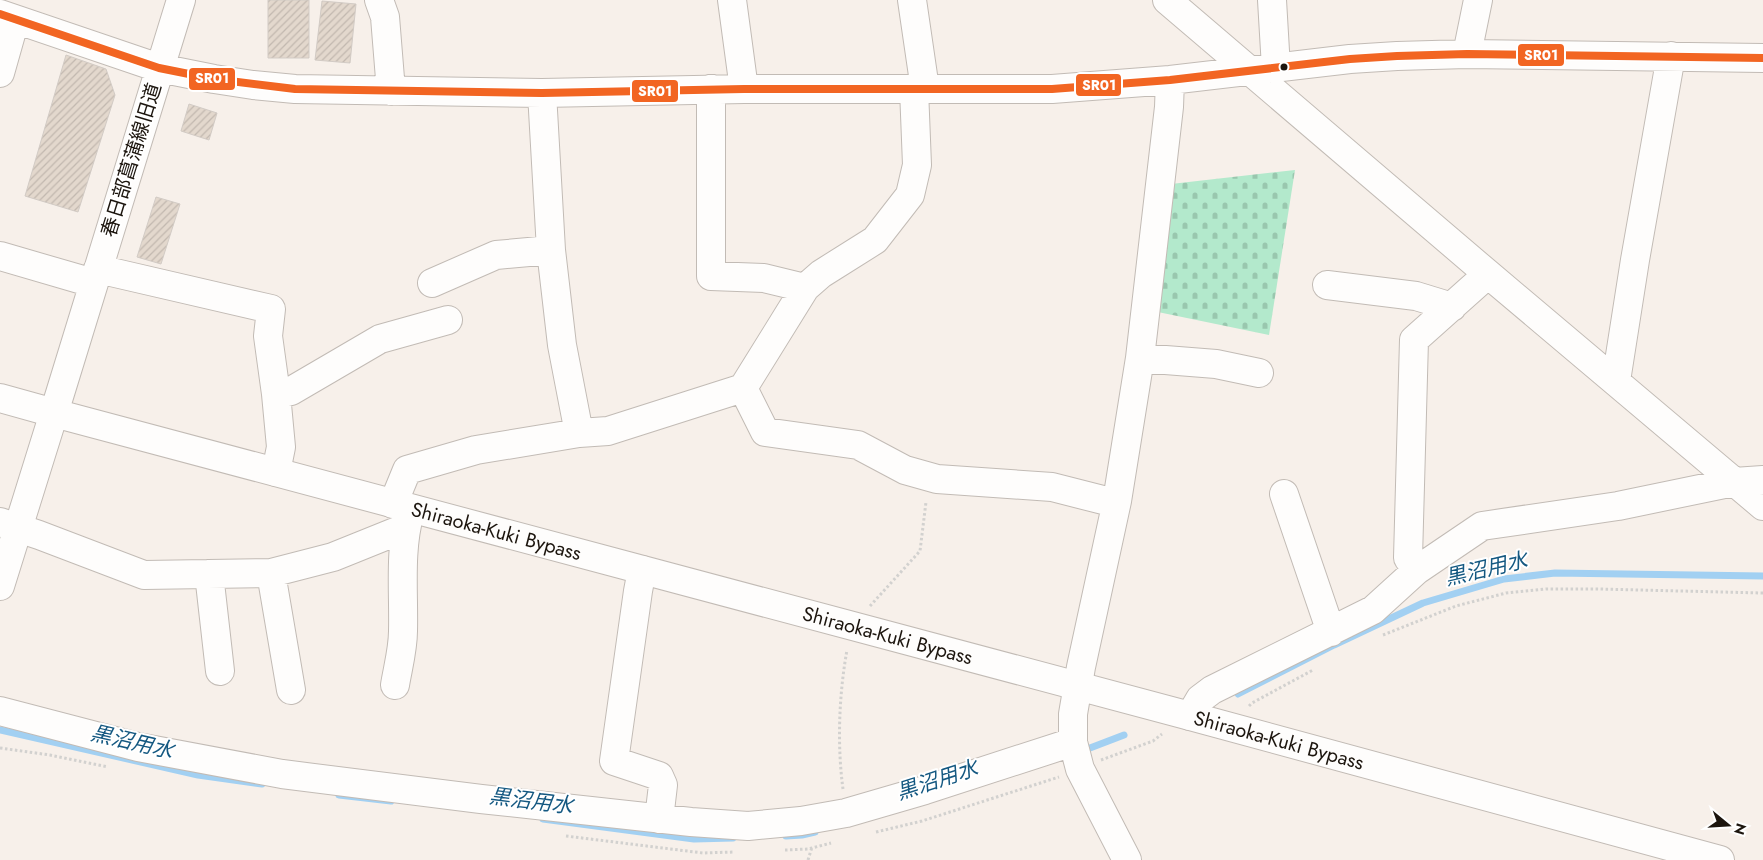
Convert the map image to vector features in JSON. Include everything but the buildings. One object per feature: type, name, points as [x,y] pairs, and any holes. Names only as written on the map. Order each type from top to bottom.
[{"type":"street","points":[[0,73],[8,17],[160,68],[181,0]]},
{"type":"street","points":[[379,0],[385,17],[390,91]]},
{"type":"street","points":[[732,0],[744,89]]},
{"type":"street","points":[[395,685],[403,634],[403,514],[407,470],[476,450],[579,432],[608,431],[743,388],[805,288],[821,274],[875,240],[910,195],[917,165],[920,89],[912,0]]},
{"type":"street","points":[[1167,0],[1263,69],[1488,274],[1763,506]]},
{"type":"street","points":[[1263,69],[1272,0]]},
{"type":"street","points":[[1467,54],[1478,0]]},
{"type":"street","name":"春日部菖蒲線旧道","points":[[0,586],[9,525],[54,413],[160,68],[253,85],[295,89],[542,93],[711,89],[1052,89],[1170,80],[1350,59],[1467,54],[1763,58]]},
{"type":"street","points":[[1616,381],[1671,56]]},
{"type":"street","points":[[1127,860],[1080,769],[1073,742],[1073,714],[1080,667],[1117,501],[1140,358],[1169,106],[1170,80]]},
{"type":"street","points":[[711,89],[711,276],[764,278],[805,288]]},
{"type":"street","points":[[542,93],[551,250],[562,345],[579,432]]},
{"type":"street","points":[[432,283],[496,255],[551,250]]},
{"type":"street","points":[[0,256],[271,309],[268,336],[281,447],[276,472]]},
{"type":"street","points":[[1417,570],[1408,558],[1414,340],[1488,274]]},
{"type":"street","points":[[1327,285],[1416,296],[1452,307]]},
{"type":"street","points":[[276,394],[291,391],[380,338],[448,320]]},
{"type":"street","points":[[1140,358],[1216,364],[1259,373]]},
{"type":"street","points":[[743,388],[764,432],[858,446],[905,470],[937,479],[1052,487],[1103,500],[1117,501]]},
{"type":"street","name":"Shiraoka-Kuki Bypass","points":[[0,398],[276,472],[403,514],[642,570],[1720,860]]},
{"type":"street","points":[[1190,716],[1200,699],[1212,690],[1373,610],[1417,570],[1482,526],[1618,506],[1734,482],[1763,480]]},
{"type":"street","points":[[1284,494],[1331,632]]},
{"type":"street","points":[[9,525],[39,534],[144,575],[271,573],[333,557],[403,514]]},
{"type":"street","points":[[642,570],[636,600],[614,761],[659,776],[663,785],[659,819]]},
{"type":"street","points":[[271,573],[291,690]]},
{"type":"street","points":[[209,574],[220,671]]},
{"type":"street","points":[[0,711],[138,747],[282,774],[659,819],[748,826],[800,821],[846,813],[1073,742]]},
{"type":"path","points":[[846,813],[839,761],[845,662],[852,627],[920,551],[930,477]]},
{"type":"path","points":[[1378,638],[1456,606],[1506,593],[1546,589],[1763,592]]},
{"type":"path","points":[[1246,711],[1252,703],[1319,667]]},
{"type":"path","points":[[1095,762],[1153,741],[1160,737],[1163,732]]},
{"type":"path","points":[[808,860],[812,848]]},
{"type":"green space","points":[[1295,170],[1269,335],[1153,311],[1171,184]]},
{"type":"waterway","name":"黒沼用水","points":[[1238,694],[1334,645],[1423,603],[1504,579],[1555,573],[1763,576]]},
{"type":"waterway","name":"黒沼用水","points":[[0,730],[198,775],[262,784]]},
{"type":"waterway","name":"黒沼用水","points":[[1090,748],[1124,735]]},
{"type":"waterway","name":"黒沼用水","points":[[339,795],[391,801]]},
{"type":"waterway","name":"黒沼用水","points":[[543,819],[694,839],[733,838]]},
{"type":"waterway","name":"黒沼用水","points":[[786,836],[815,832]]},
{"type":"transit line","name":"SR01","points":[[0,14],[159,68],[214,79],[295,89],[542,93],[744,89],[1052,89],[1170,80],[1350,59],[1397,56],[1467,54],[1763,58]]}]
